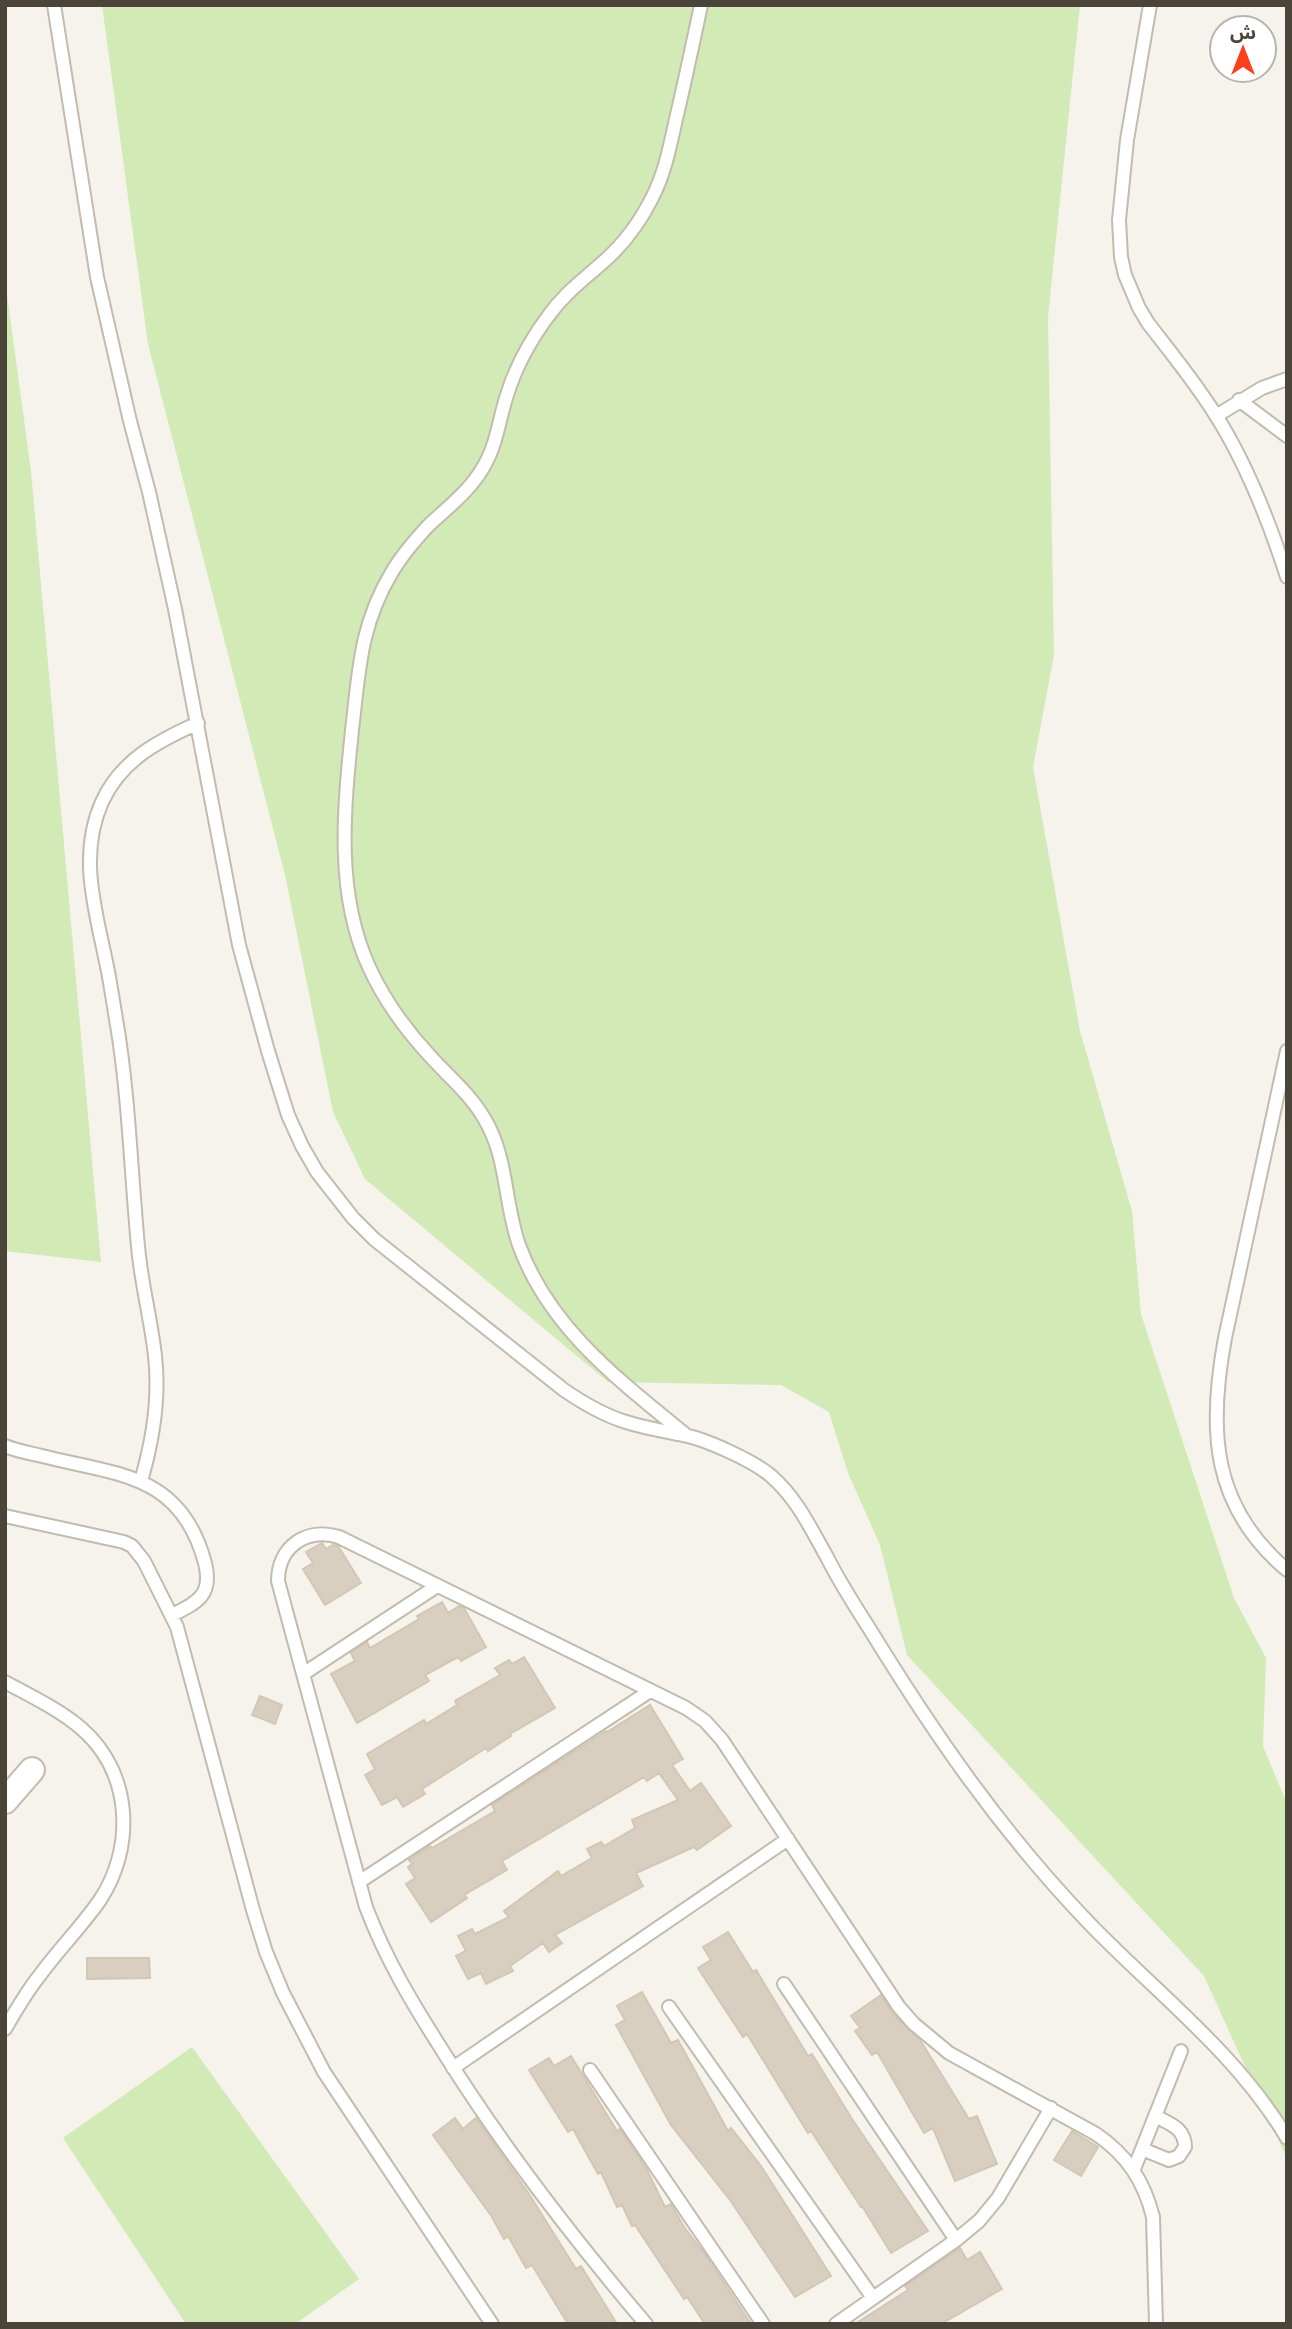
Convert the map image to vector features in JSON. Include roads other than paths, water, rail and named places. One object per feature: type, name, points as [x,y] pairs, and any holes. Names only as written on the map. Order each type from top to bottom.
[{"type":"street","points":[[5,1801],[32,1770]]},
{"type":"lane","points":[[54,5],[97,278],[149,492],[198,723],[227,887],[252,998],[288,1115],[317,1172],[340,1203],[374,1239],[564,1390],[622,1421],[643,1428],[686,1435],[754,1464],[780,1484],[794,1499],[909,1692],[981,1798],[1079,1913],[1231,2062],[1273,2115],[1287,2138]]},
{"type":"lane","points":[[686,1435],[580,1343],[543,1296],[518,1241],[500,1152],[488,1123],[469,1097],[430,1057],[405,1026],[369,967],[352,913],[345,857],[344,820],[361,649],[377,600],[410,546],[463,495],[485,464],[498,432],[515,372],[537,332],[566,294],[630,234],[652,198],[668,155],[701,5]]},
{"type":"lane","points":[[1150,5],[1122,173],[1119,220],[1125,275],[1139,308],[1216,416],[1255,489],[1287,577]]},
{"type":"lane","points":[[1216,416],[1262,388],[1287,379]]},
{"type":"lane","points":[[1238,401],[1287,436]]},
{"type":"lane","points":[[141,1481],[154,1432],[157,1381],[155,1355],[139,1255],[118,1030],[93,898],[89,856],[91,837],[102,801],[120,772],[142,752],[198,723]]},
{"type":"lane","points":[[1287,1051],[1284,1083],[1225,1338],[1215,1417],[1220,1462],[1233,1501],[1252,1536],[1264,1551],[1287,1570]]},
{"type":"lane","points":[[5,1446],[125,1475],[159,1491],[184,1517],[193,1531],[208,1581],[201,1598],[195,1604],[172,1615]]},
{"type":"lane","points":[[5,1516],[124,1542],[132,1546],[144,1561],[172,1615],[185,1654],[253,1910],[283,1993],[324,2072],[492,2324]]},
{"type":"lane","points":[[646,2324],[562,2222],[519,2164],[453,2068],[395,1974],[374,1930],[278,1581],[281,1561],[293,1544],[301,1539],[320,1534],[339,1537],[696,1714],[714,1730],[914,2024],[949,2053],[1051,2108],[1110,2144],[1134,2169],[1149,2200],[1153,2217],[1156,2324]]},
{"type":"lane","points":[[303,1674],[437,1586]]},
{"type":"lane","points":[[5,1682],[69,1719],[96,1744],[115,1774],[124,1824],[120,1855],[105,1892],[38,1977],[5,2029]]},
{"type":"lane","points":[[359,1882],[650,1691]]},
{"type":"lane","points":[[453,2068],[788,1839]]},
{"type":"lane","points":[[784,1984],[956,2240]]},
{"type":"lane","points":[[669,2007],[873,2298]]},
{"type":"lane","points":[[1134,2169],[1181,2051]]},
{"type":"lane","points":[[590,2070],[763,2324]]},
{"type":"lane","points":[[836,2324],[979,2221],[998,2198],[1051,2108]]},
{"type":"lane","points":[[1142,2149],[1169,2160],[1179,2156],[1185,2147],[1181,2130],[1155,2116]]}]
